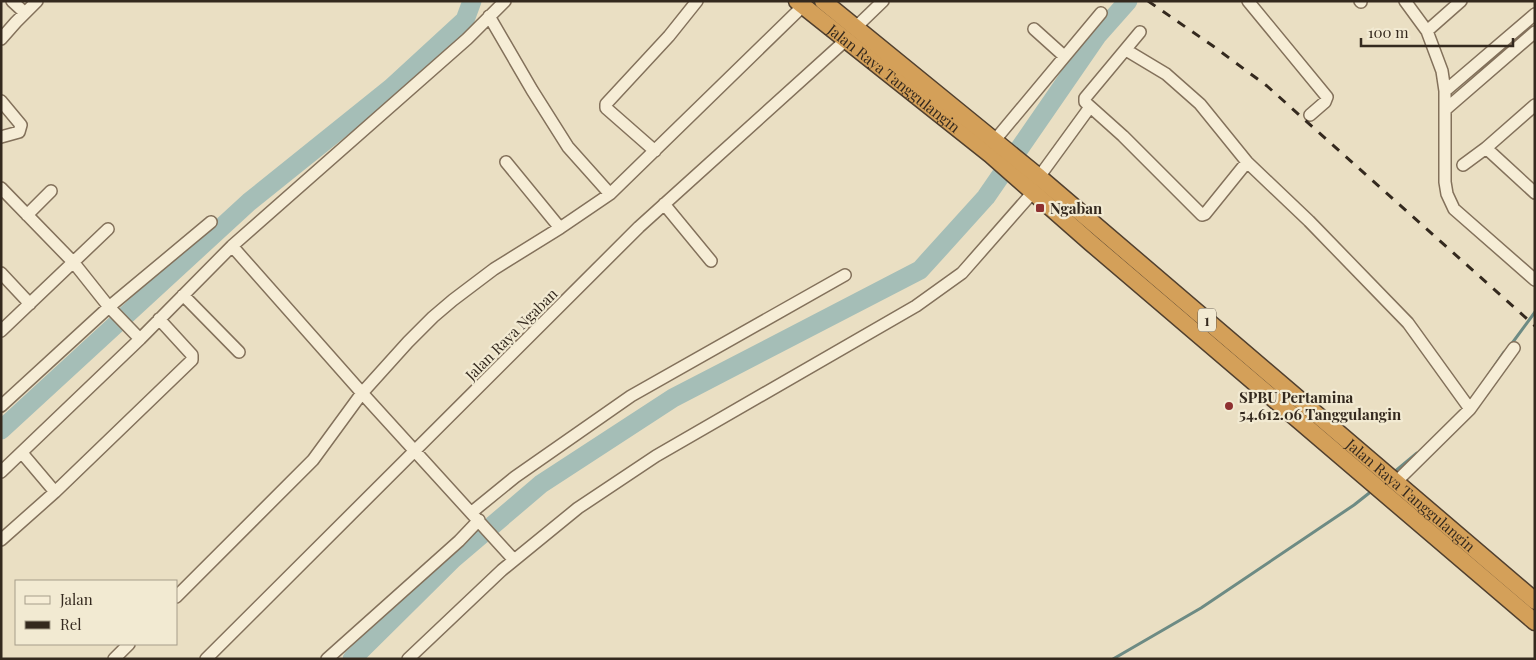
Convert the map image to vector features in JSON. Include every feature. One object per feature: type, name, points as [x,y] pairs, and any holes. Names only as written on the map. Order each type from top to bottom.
[{"type":"highway","name":"1","points":[[823,1],[851,34],[996,147],[1034,182],[1091,243],[1366,478],[1391,485]]},
{"type":"highway","name":"Jalan Raya Tanggulangin","points":[[800,4],[851,34]]},
{"type":"highway","name":"Jalan Raya Tanggulangin","points":[[1034,182],[1378,467],[1391,485],[1535,622]]},
{"type":"highway","name":"Jalan Raya Tanggulangin","points":[[1391,485],[1535,601]]},
{"type":"street","points":[[12,1],[25,13]]},
{"type":"street","points":[[1,39],[37,1]]},
{"type":"street","points":[[1,472],[137,336],[159,319],[232,246],[467,39],[505,1]]},
{"type":"street","points":[[655,151],[606,108],[606,104],[669,36],[697,1]]},
{"type":"street","name":"Jalan Raya Ngaban","points":[[206,659],[639,227],[851,34],[883,1]]},
{"type":"street","points":[[1248,1],[1327,97],[1310,115]]},
{"type":"street","points":[[1405,1],[1427,32],[1442,71],[1446,109],[1445,182],[1447,194],[1454,209],[1535,280]]},
{"type":"street","points":[[1427,32],[1461,1]]},
{"type":"street","points":[[178,595],[313,460],[362,394],[408,342],[453,300],[494,269],[610,194],[800,4]]},
{"type":"street","points":[[996,147],[1064,56],[1101,14]]},
{"type":"street","points":[[1445,91],[1535,14]]},
{"type":"street","points":[[489,16],[568,147],[610,194]]},
{"type":"street","points":[[1034,29],[1064,56]]},
{"type":"street","points":[[1140,32],[1085,98],[1085,102],[1123,136],[1202,215],[1205,214],[1247,162]]},
{"type":"street","points":[[1446,109],[1535,32]]},
{"type":"street","points":[[1126,50],[1166,74],[1200,104],[1247,162],[1408,323],[1467,405]]},
{"type":"street","points":[[1,102],[21,125],[19,132],[1,137]]},
{"type":"street","points":[[1463,165],[1486,148],[1535,105]]},
{"type":"street","points":[[408,659],[514,560],[578,508],[656,456],[916,306],[962,273],[1090,108]]},
{"type":"street","points":[[1486,148],[1533,189]]},
{"type":"street","points":[[506,162],[560,228]]},
{"type":"street","points":[[1,188],[74,263],[117,317],[137,336]]},
{"type":"street","points":[[27,215],[51,191]]},
{"type":"street","points":[[664,204],[711,261]]},
{"type":"street","points":[[1,406],[109,307],[211,222]]},
{"type":"street","points":[[1,331],[108,229]]},
{"type":"street","points":[[232,246],[362,394],[514,560]]},
{"type":"street","points":[[1,273],[30,304]]},
{"type":"street","points":[[327,659],[459,541],[515,477],[631,396],[845,275]]},
{"type":"street","points":[[183,295],[240,352]]},
{"type":"street","points":[[1,540],[55,492],[192,360],[192,355],[159,319]]},
{"type":"street","points":[[1391,485],[1467,405],[1514,348]]},
{"type":"street","points":[[22,453],[55,492]]},
{"type":"street","points":[[114,659],[128,645]]},
{"type":"waterway","points":[[1,430],[249,202],[391,88],[465,20],[472,1]]},
{"type":"waterway","points":[[352,659],[453,559],[541,484],[673,398],[920,270],[986,197],[1097,36],[1128,1]]},
{"type":"waterway","points":[[1510,346],[1535,312]]},
{"type":"waterway","points":[[1489,374],[1504,352]]},
{"type":"waterway","points":[[1393,473],[1417,453]]},
{"type":"waterway","points":[[1113,659],[1201,608],[1354,505],[1373,490]]},
{"type":"railway","points":[[1148,1],[1267,86],[1535,326]]},
{"type":"place","name":"Ngaban","points":[[1040,208]]},
{"type":"place","name":"SPBU Pertamina 54.612.06 Tanggulangin","points":[[1229,406]]}]
